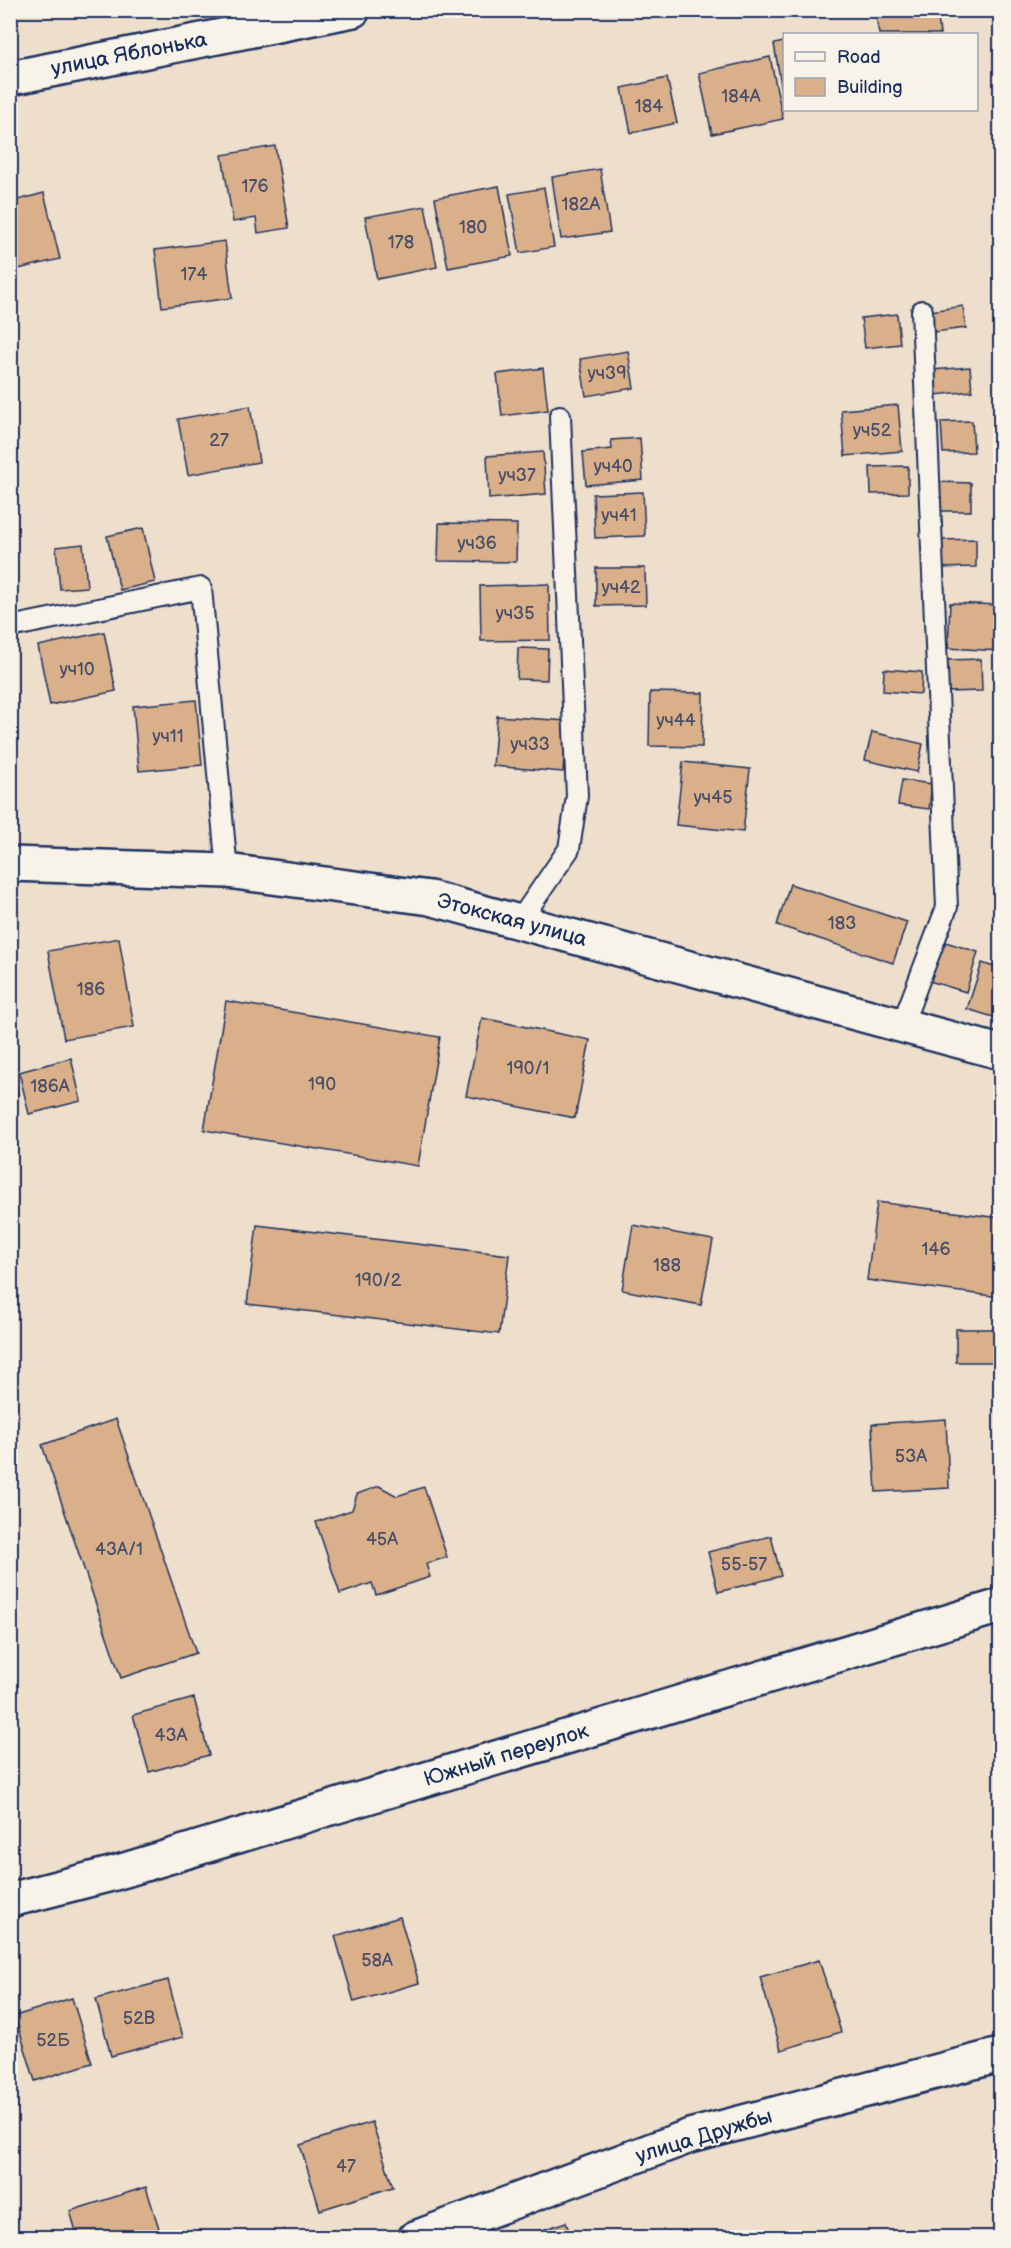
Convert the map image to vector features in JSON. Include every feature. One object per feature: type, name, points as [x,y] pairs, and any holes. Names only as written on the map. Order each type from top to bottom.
[{"type":"street","name":"улица Яблонька","points":[[10,78],[353,10]]},
{"type":"street","name":"Этокская улица","points":[[10,864],[227,872],[430,898],[1000,1052]]},
{"type":"street","name":"Южный переулок","points":[[10,1900],[115,1873],[1000,1606]]},
{"type":"street","name":"улица Дружбы","points":[[415,2238],[690,2136],[1000,2055]]},
{"type":"lane","points":[[902,1025],[947,907],[922,311]]},
{"type":"lane","points":[[519,922],[569,849],[577,796],[560,416]]},
{"type":"lane","points":[[10,627],[201,588],[227,872]]},
{"type":"building","points":[[875,10],[937,10],[940,33],[879,33]]},
{"type":"building","points":[[783,42],[783,96],[774,44]]},
{"type":"building","points":[[770,57],[783,119],[712,134],[699,73]]},
{"type":"building","points":[[667,78],[677,123],[631,133],[622,88]]},
{"type":"building","points":[[275,146],[289,228],[258,233],[256,218],[233,222],[222,155]]},
{"type":"building","points":[[600,169],[610,232],[561,239],[552,177]]},
{"type":"building","points":[[499,186],[512,256],[448,268],[435,198]]},
{"type":"building","points":[[544,188],[554,247],[520,253],[509,194]]},
{"type":"building","points":[[44,193],[60,259],[10,271],[10,202]]},
{"type":"building","points":[[425,206],[437,267],[377,279],[365,217]]},
{"type":"building","points":[[225,241],[232,298],[162,307],[155,250]]},
{"type":"building","points":[[963,306],[966,328],[934,332],[931,311]]},
{"type":"building","points":[[897,314],[900,344],[865,348],[861,318]]},
{"type":"building","points":[[628,351],[634,388],[586,396],[580,359]]},
{"type":"building","points":[[970,367],[972,391],[935,395],[932,370]]},
{"type":"building","points":[[543,368],[548,410],[502,416],[497,374]]},
{"type":"building","points":[[898,405],[902,451],[845,456],[841,410]]},
{"type":"building","points":[[250,406],[259,462],[188,475],[178,419]]},
{"type":"building","points":[[972,421],[974,452],[943,453],[941,422]]},
{"type":"building","points":[[640,438],[643,480],[586,485],[583,452],[612,449],[611,440]]},
{"type":"building","points":[[543,452],[546,494],[489,499],[487,456]]},
{"type":"building","points":[[908,466],[908,493],[871,494],[870,467]]},
{"type":"building","points":[[938,482],[971,483],[971,511],[938,511]]},
{"type":"building","points":[[643,492],[645,536],[595,538],[593,494]]},
{"type":"building","points":[[439,523],[517,524],[516,562],[438,561]]},
{"type":"building","points":[[143,528],[155,582],[120,590],[107,536]]},
{"type":"building","points":[[976,539],[976,567],[941,568],[941,540]]},
{"type":"building","points":[[83,544],[87,587],[60,589],[56,547]]},
{"type":"building","points":[[596,568],[645,568],[646,605],[596,606]]},
{"type":"building","points":[[549,584],[550,640],[481,641],[480,586]]},
{"type":"building","points":[[950,603],[1000,605],[1000,651],[948,648]]},
{"type":"building","points":[[104,632],[116,691],[50,705],[38,646]]},
{"type":"building","points":[[518,648],[548,649],[547,680],[517,679]]},
{"type":"building","points":[[981,659],[982,691],[947,692],[947,660]]},
{"type":"building","points":[[884,669],[922,672],[921,694],[883,691]]},
{"type":"building","points":[[650,692],[703,693],[702,747],[649,746]]},
{"type":"building","points":[[196,700],[202,765],[139,771],[133,706]]},
{"type":"building","points":[[497,716],[567,721],[563,772],[493,766]]},
{"type":"building","points":[[872,732],[923,744],[917,772],[865,760]]},
{"type":"building","points":[[683,762],[750,769],[743,832],[676,825]]},
{"type":"building","points":[[902,780],[932,784],[929,809],[898,805]]},
{"type":"building","points":[[790,884],[907,922],[893,963],[777,925]]},
{"type":"building","points":[[119,938],[134,1027],[64,1039],[48,951]]},
{"type":"building","points":[[939,940],[978,952],[966,992],[926,980]]},
{"type":"building","points":[[982,963],[1000,969],[1000,1019],[967,1009]]},
{"type":"building","points":[[226,1001],[440,1037],[418,1166],[204,1130]]},
{"type":"building","points":[[482,1018],[590,1040],[575,1118],[466,1096]]},
{"type":"building","points":[[10,1057],[18,1095],[10,1097]]},
{"type":"building","points":[[71,1058],[81,1101],[29,1114],[19,1072]]},
{"type":"building","points":[[877,1202],[1000,1218],[1000,1297],[867,1280]]},
{"type":"building","points":[[257,1225],[509,1255],[499,1334],[247,1304]]},
{"type":"building","points":[[633,1225],[713,1240],[701,1305],[622,1290]]},
{"type":"building","points":[[956,1329],[1000,1329],[1000,1362],[956,1362]]},
{"type":"building","points":[[116,1419],[196,1653],[121,1678],[42,1445]]},
{"type":"building","points":[[946,1419],[949,1488],[876,1492],[872,1424]]},
{"type":"building","points":[[379,1486],[397,1496],[424,1487],[447,1557],[426,1564],[430,1577],[376,1595],[372,1583],[340,1594],[316,1522],[352,1510],[357,1494]]},
{"type":"building","points":[[771,1536],[781,1576],[718,1592],[708,1552]]},
{"type":"building","points":[[194,1698],[209,1755],[149,1772],[133,1715]]},
{"type":"building","points":[[400,1917],[419,1983],[354,2002],[335,1936]]},
{"type":"building","points":[[819,1960],[841,2032],[781,2050],[760,1977]]},
{"type":"building","points":[[168,1980],[183,2037],[111,2056],[96,1999]]},
{"type":"building","points":[[72,1998],[92,2063],[35,2081],[15,2016]]},
{"type":"building","points":[[372,2122],[393,2187],[320,2210],[300,2145]]},
{"type":"building","points":[[146,2187],[162,2238],[78,2238],[70,2211]]},
{"type":"building","points":[[566,2222],[571,2238],[529,2238],[528,2235]]}]
